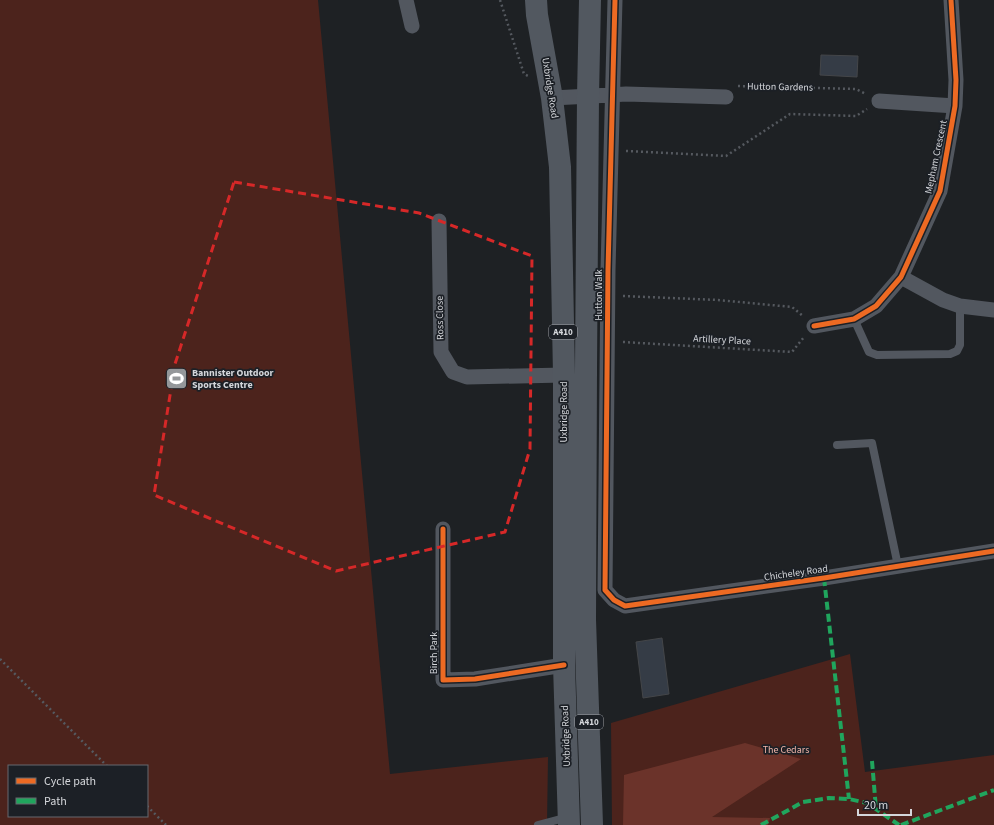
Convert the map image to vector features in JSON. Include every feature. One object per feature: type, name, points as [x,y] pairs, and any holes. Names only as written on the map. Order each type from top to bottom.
[{"type":"main road","name":"Uxbridge Road","points":[[536,0],[552,98],[560,167],[564,375],[564,665],[569,821]]},
{"type":"main road","name":"A410","points":[[590,0],[588,96],[585,620],[592,825]]},
{"type":"street","points":[[406,0],[412,26]]},
{"type":"street","name":"Hutton Walk","points":[[605,590],[608,277],[614,0]]},
{"type":"street","name":"Mepham Crescent","points":[[814,326],[854,319],[876,306],[901,278],[940,191],[955,106],[956,80],[951,0]]},
{"type":"street","points":[[552,98],[626,94],[726,96]]},
{"type":"street","points":[[880,102],[955,106]]},
{"type":"street","name":"Ross Close","points":[[439,221],[441,352],[453,372],[467,377],[564,375]]},
{"type":"street","points":[[901,278],[943,300],[960,306],[994,310]]},
{"type":"street","name":"Birch Park","points":[[443,529],[443,680],[475,679],[564,665]]},
{"type":"street","name":"Chicheley Road","points":[[605,590],[614,600],[625,606],[994,551]]},
{"type":"lane","points":[[854,319],[869,352],[877,355],[950,354],[958,351],[960,345],[960,306]]},
{"type":"lane","points":[[837,445],[872,443],[898,566]]},
{"type":"lane","points":[[538,825],[569,821]]},
{"type":"path","points":[[500,0],[524,74],[530,78]]},
{"type":"path","points":[[622,150],[726,156],[790,114],[856,116],[880,102]]},
{"type":"path","points":[[618,296],[718,300],[792,307],[814,326]]},
{"type":"path","points":[[0,659],[106,765]]},
{"type":"path","points":[[148,807],[166,825]]},
{"type":"highlighted area","points":[[234,182],[419,213],[532,256],[530,449],[505,532],[336,571],[154,495],[175,364]]},
{"type":"green space","name":"Bannister Outdoor Sports Centre","points":[[0,0],[318,0],[390,774],[548,757],[547,825],[0,825]]},
{"type":"green space","name":"The Cedars","points":[[850,654],[865,772],[994,755],[994,825],[612,825],[611,723]]},
{"type":"shaded area","points":[[745,743],[801,759],[712,817],[770,818],[768,825],[623,825],[624,775]]},
{"type":"building","points":[[821,55],[858,56],[857,77],[820,75]]},
{"type":"building","points":[[662,638],[669,694],[643,698],[636,642]]},
{"type":"marked path","points":[[824,578],[849,799]]},
{"type":"marked path","points":[[872,761],[876,809]]},
{"type":"marked path","points":[[901,825],[994,790]]},
{"type":"marked path","points":[[761,825],[803,802],[829,798],[849,799],[867,803],[899,825]]},
{"type":"cycle path","points":[[615,0],[608,270],[605,590],[614,600],[625,606],[824,578],[994,551]]},
{"type":"cycle path","points":[[814,326],[854,319],[876,306],[901,277],[940,191],[955,106],[956,80],[951,0]]},
{"type":"cycle path","points":[[443,529],[443,680],[475,679],[564,665]]},
{"type":"place","name":"Bannister Outdoor Sports Centre","points":[[177,379]]}]
